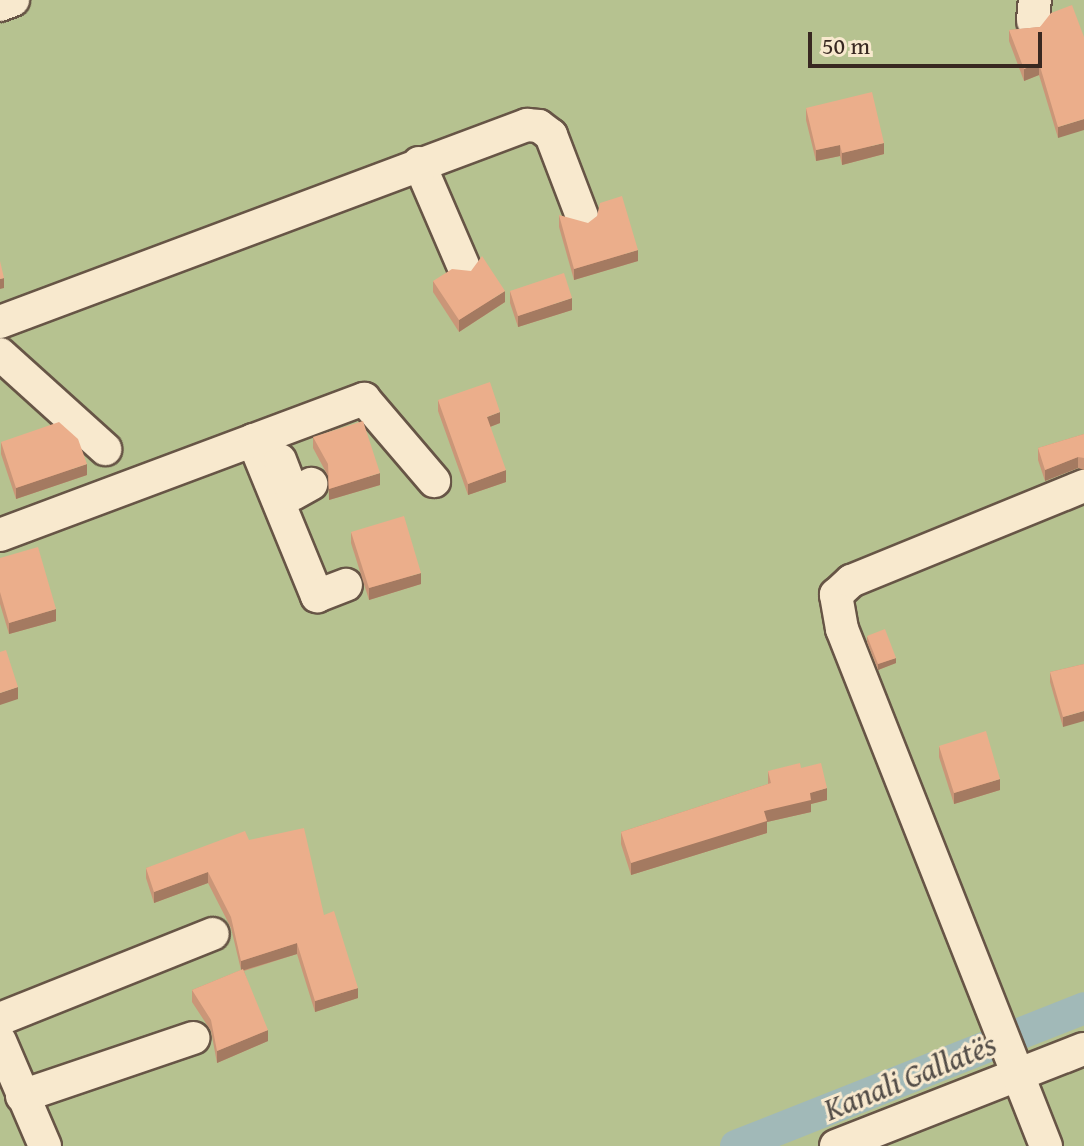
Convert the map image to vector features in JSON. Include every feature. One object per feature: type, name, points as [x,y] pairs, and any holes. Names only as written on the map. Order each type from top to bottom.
[{"type":"street","points":[[0,5],[13,0]]},
{"type":"street","points":[[0,322],[495,134],[539,126],[551,135],[582,216]]},
{"type":"street","points":[[419,163],[463,265]]},
{"type":"street","points":[[0,354],[105,449]]},
{"type":"street","points":[[0,535],[364,399],[434,481]]},
{"type":"street","points":[[262,437],[293,494],[311,484]]},
{"type":"street","points":[[262,437],[317,596],[346,585]]},
{"type":"street","points":[[1046,1146],[999,1020],[842,629],[836,595],[851,581],[1084,486]]},
{"type":"street","points":[[0,1019],[213,934]]},
{"type":"street","points":[[22,1096],[193,1038]]},
{"type":"street","points":[[0,1041],[45,1146]]},
{"type":"street","points":[[836,1146],[1015,1067],[1084,1049]]},
{"type":"green space","points":[[0,0],[1084,0],[1084,1146],[0,1146]]},
{"type":"building","points":[[1072,5],[1084,37],[1084,119],[1058,127],[1039,63],[1024,69],[1009,30],[1040,27],[1051,13]]},
{"type":"building","points":[[872,92],[884,143],[842,153],[840,145],[816,150],[806,108]]},
{"type":"building","points":[[622,196],[638,250],[574,269],[559,215],[588,223],[597,216],[600,203]]},
{"type":"building","points":[[482,256],[505,291],[459,320],[433,281],[452,269],[471,271]]},
{"type":"building","points":[[564,273],[572,298],[518,316],[510,291]]},
{"type":"building","points":[[490,382],[500,412],[487,417],[506,470],[468,484],[438,400]]},
{"type":"building","points":[[363,421],[380,473],[329,489],[328,464],[313,437]]},
{"type":"building","points":[[59,422],[78,439],[87,464],[16,488],[1,442]]},
{"type":"building","points":[[1084,434],[1084,458],[1078,457],[1045,470],[1038,448]]},
{"type":"building","points":[[404,516],[421,573],[369,588],[351,532]]},
{"type":"building","points":[[38,547],[56,609],[9,623],[0,592],[0,558]]},
{"type":"building","points":[[885,629],[896,658],[878,664],[867,636]]},
{"type":"building","points":[[6,650],[18,687],[0,693],[0,652]]},
{"type":"building","points":[[1084,664],[1084,711],[1063,717],[1050,672]]},
{"type":"building","points":[[986,731],[1000,779],[954,793],[939,746]]},
{"type":"building","points":[[800,763],[801,768],[821,763],[827,788],[810,793],[811,800],[764,811],[767,821],[631,863],[621,832],[771,783],[768,771]]},
{"type":"building","points":[[304,828],[324,915],[334,911],[358,988],[315,1001],[297,943],[241,961],[231,917],[208,872],[154,892],[146,868],[245,831],[249,840]]},
{"type":"building","points":[[243,969],[268,1030],[217,1051],[211,1020],[192,990]]},
{"type":"waterway","name":"Kanali Gallatës","points":[[736,1146],[1084,1008]]}]
